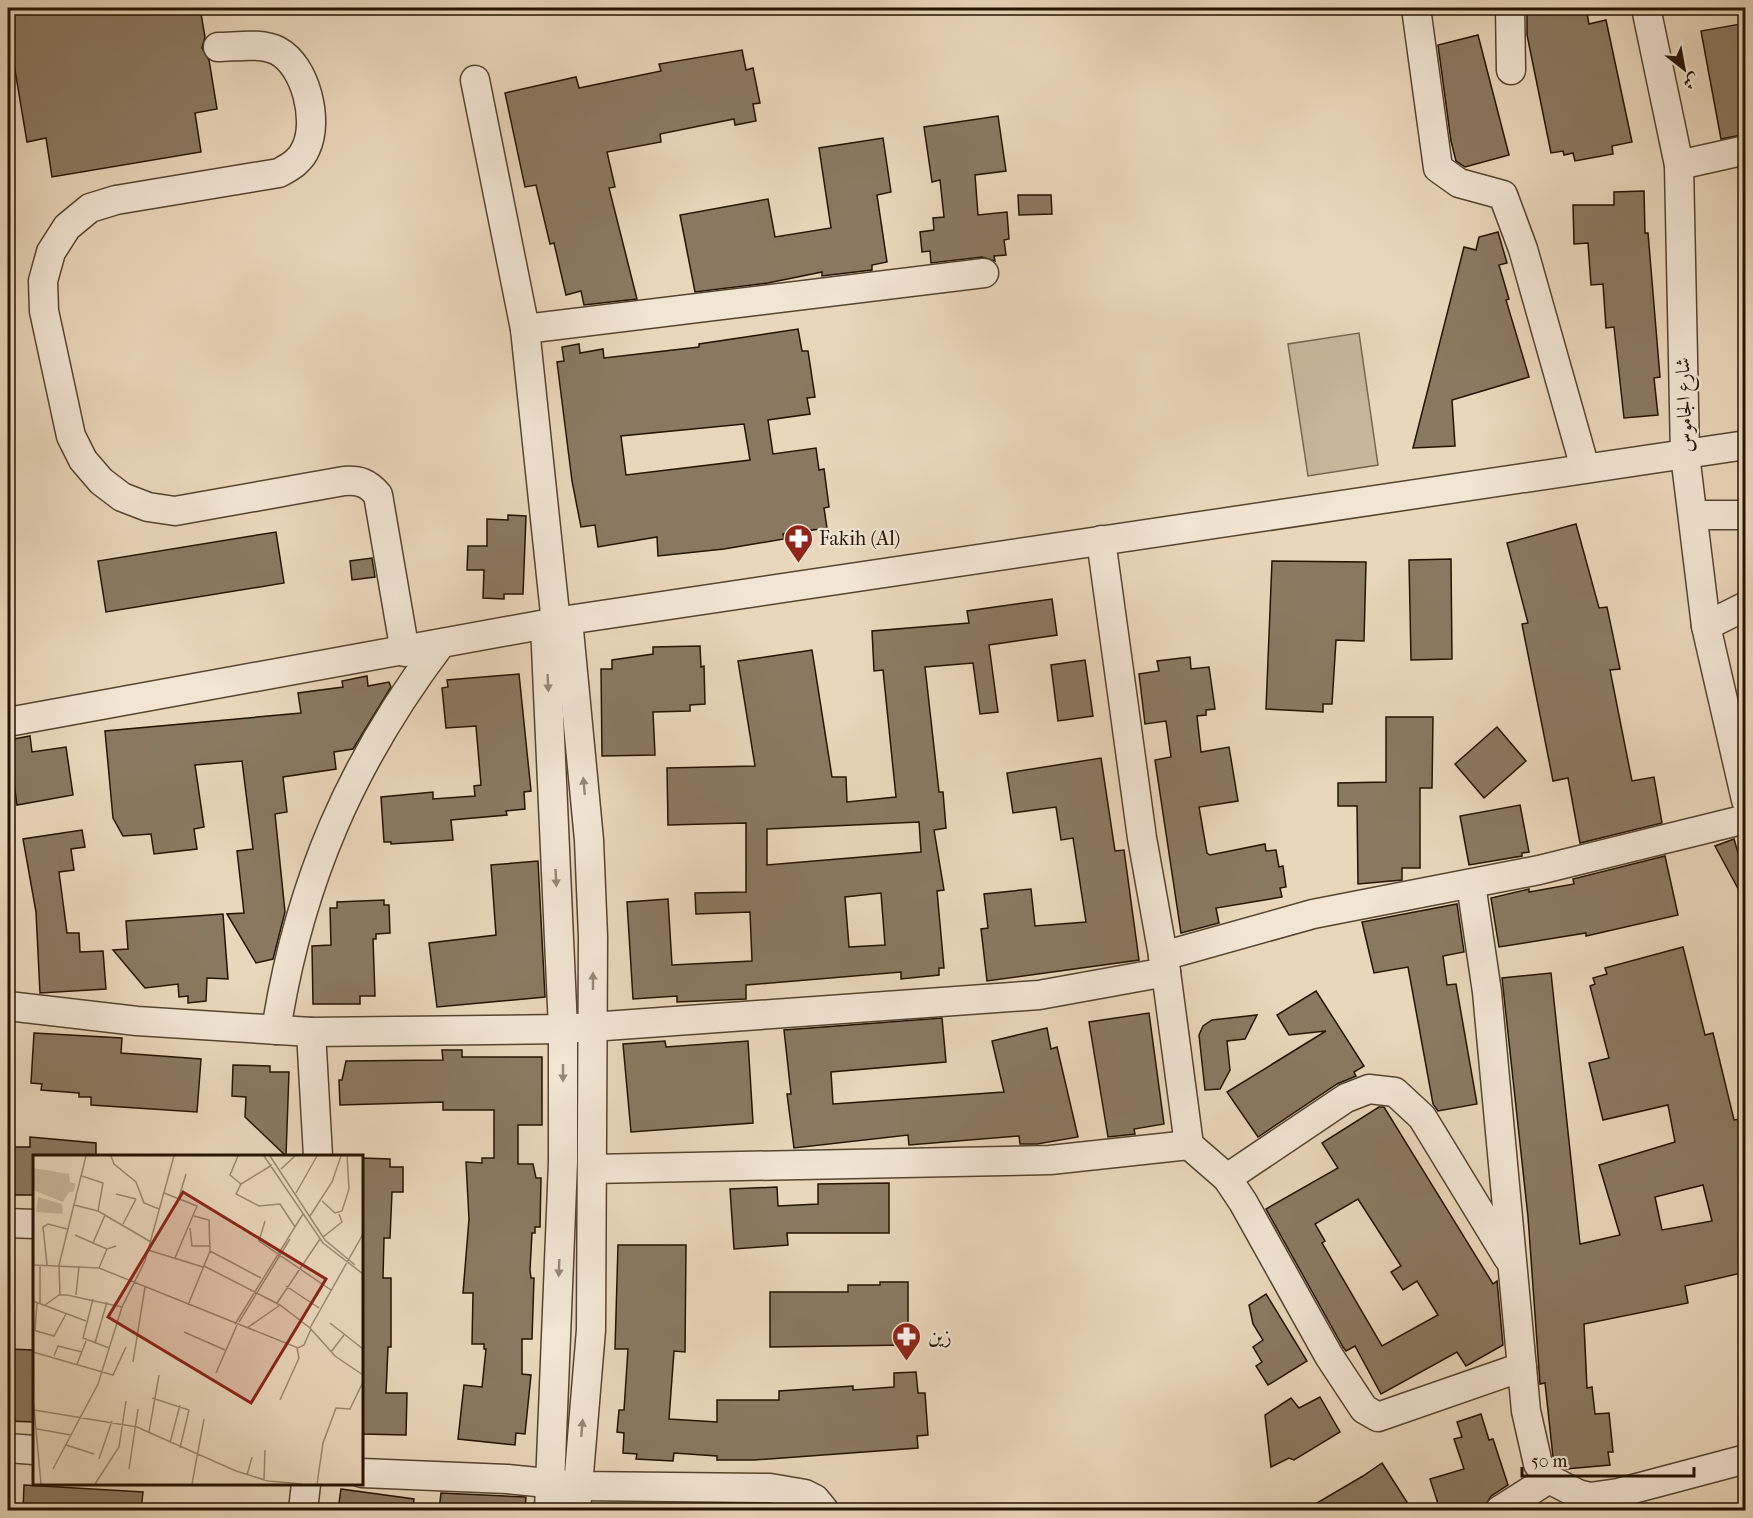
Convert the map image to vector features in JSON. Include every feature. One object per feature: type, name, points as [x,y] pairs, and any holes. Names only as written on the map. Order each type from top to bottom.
[{"type":"street","points":[[1416,8],[1438,168],[1459,183],[1503,195],[1523,249],[1585,468]]},
{"type":"street","points":[[1510,8],[1511,70]]},
{"type":"street","name":"شارع الجاموس","points":[[1646,8],[1679,165],[1685,455],[1707,626],[1722,702],[1746,800]]},
{"type":"street","points":[[218,47],[263,46],[278,51],[290,61],[305,91],[309,109],[309,139],[306,150],[290,168],[279,173],[116,200],[90,208],[67,227],[51,252],[43,281],[44,311],[71,436],[83,460],[101,481],[123,497],[148,507],[175,511],[345,481],[358,480],[369,485],[378,495],[405,652]]},
{"type":"street","points":[[476,80],[525,329],[556,623],[589,840],[593,937],[591,1330],[563,1498]]},
{"type":"street","points":[[1679,165],[1746,150]]},
{"type":"street","points":[[525,329],[984,273]]},
{"type":"street","points":[[8,722],[556,623],[1746,445]]},
{"type":"street","points":[[1693,515],[1746,515]]},
{"type":"street","points":[[1101,540],[1142,838],[1165,964],[1190,1145],[1227,1178],[1329,1356],[1364,1409],[1378,1418],[1522,1366]]},
{"type":"street","points":[[1707,626],[1746,606]]},
{"type":"street","points":[[556,623],[563,1029],[563,1498]]},
{"type":"street","points":[[276,1030],[293,937],[322,848],[368,752],[412,682],[441,645]]},
{"type":"street","points":[[8,1005],[137,1021],[311,1032],[592,1028],[1039,995],[1165,964],[1313,914],[1601,856],[1746,819]]},
{"type":"street","points":[[1471,884],[1487,992],[1526,1411],[1538,1464],[1549,1479],[1565,1490],[1590,1497],[1618,1493],[1746,1459]]},
{"type":"street","points":[[311,1032],[318,1155]]},
{"type":"street","points":[[1227,1178],[1346,1098],[1369,1089],[1395,1092],[1422,1117],[1514,1268]]},
{"type":"street","points":[[592,1169],[1050,1160],[1190,1145]]},
{"type":"street","points":[[8,1223],[33,1224]]},
{"type":"street","points":[[8,1448],[33,1450]]},
{"type":"street","points":[[363,1473],[563,1498],[770,1488],[805,1494],[815,1499],[824,1510]]},
{"type":"street","points":[[1500,1510],[1549,1479]]},
{"type":"street","points":[[1540,1510],[1549,1479]]},
{"type":"street","points":[[303,1510],[306,1485]]},
{"type":"shaded area","points":[[1359,333],[1378,465],[1308,476],[1288,344]]},
{"type":"building","points":[[8,8],[200,8],[205,37],[202,48],[209,60],[217,109],[195,113],[201,152],[52,177],[46,138],[27,142],[8,28]]},
{"type":"building","points":[[1527,8],[1586,8],[1589,24],[1606,20],[1632,142],[1612,146],[1613,154],[1575,161],[1573,153],[1564,155],[1563,151],[1551,153],[1527,35]]},
{"type":"building","points":[[1740,24],[1746,53],[1746,134],[1721,139],[1701,31]]},
{"type":"building","points":[[1478,35],[1509,155],[1465,167],[1456,161],[1451,141],[1438,45]]},
{"type":"building","points":[[742,50],[746,70],[753,68],[760,103],[753,104],[756,121],[735,125],[734,119],[660,134],[661,142],[607,152],[615,187],[609,188],[637,299],[584,305],[581,291],[566,295],[554,243],[550,244],[536,185],[525,187],[505,93],[576,77],[579,88],[661,71],[659,64]]},
{"type":"building","points":[[998,116],[1006,171],[975,175],[978,215],[1007,212],[1009,239],[1004,240],[1006,255],[994,256],[995,261],[982,257],[931,263],[930,251],[922,252],[920,232],[934,230],[933,218],[944,217],[940,180],[932,182],[924,127]]},
{"type":"building","points":[[883,138],[891,192],[877,195],[887,262],[872,265],[872,270],[822,276],[822,272],[768,283],[695,292],[680,215],[768,199],[775,237],[831,228],[819,148]]},
{"type":"building","points":[[1644,191],[1645,233],[1648,233],[1660,377],[1654,378],[1658,415],[1624,418],[1614,327],[1606,328],[1603,284],[1591,285],[1588,243],[1574,244],[1573,205],[1614,205],[1614,192]]},
{"type":"building","points":[[1018,195],[1051,195],[1052,214],[1019,215]]},
{"type":"building","points":[[1498,232],[1507,263],[1499,265],[1509,299],[1506,300],[1529,377],[1452,400],[1455,446],[1413,448],[1464,247],[1476,250],[1479,237]]},
{"type":"building","points":[[798,329],[802,351],[808,351],[815,397],[807,398],[810,414],[768,420],[773,454],[816,448],[819,470],[824,469],[829,507],[824,508],[827,528],[783,534],[784,539],[724,549],[658,556],[657,537],[598,547],[595,525],[581,527],[572,481],[557,362],[564,361],[562,347],[579,344],[580,353],[603,349],[604,358],[699,347],[699,344]],"holes":[[[744,424],[750,460],[626,475],[621,436]]]},
{"type":"building","points":[[508,515],[526,516],[523,594],[504,594],[504,599],[483,598],[484,570],[467,570],[468,546],[487,546],[487,519],[508,520]]},
{"type":"building","points":[[1576,524],[1599,608],[1607,607],[1620,669],[1610,670],[1632,781],[1654,777],[1662,823],[1580,843],[1568,778],[1553,781],[1522,624],[1528,623],[1507,543]]},
{"type":"building","points":[[276,532],[284,583],[106,612],[98,561]]},
{"type":"building","points":[[372,558],[375,577],[352,580],[350,561]]},
{"type":"building","points":[[1451,559],[1452,659],[1411,660],[1409,560]]},
{"type":"building","points":[[1272,561],[1366,562],[1364,641],[1336,640],[1332,704],[1323,704],[1323,712],[1266,709]]},
{"type":"building","points":[[1052,599],[1057,635],[989,645],[998,712],[980,714],[973,663],[925,667],[939,792],[943,792],[946,828],[934,830],[944,890],[937,891],[944,968],[939,968],[939,975],[901,979],[901,972],[746,985],[746,999],[677,1002],[677,996],[633,999],[627,902],[668,899],[672,965],[752,961],[750,912],[696,914],[695,893],[746,892],[746,823],[668,825],[667,768],[755,766],[738,661],[812,650],[832,777],[846,777],[847,802],[896,797],[883,670],[874,671],[872,631],[969,623],[967,611]],"holes":[[[919,822],[921,852],[767,865],[767,829]],[[881,893],[885,945],[849,947],[845,897]]]},
{"type":"building","points":[[700,646],[701,667],[704,666],[705,704],[690,705],[690,711],[653,712],[655,755],[602,756],[601,669],[612,669],[612,660],[653,654],[653,647]]},
{"type":"building","points":[[1190,657],[1191,669],[1209,667],[1215,709],[1206,710],[1206,715],[1197,716],[1201,752],[1229,747],[1238,801],[1199,807],[1207,853],[1210,855],[1265,844],[1266,851],[1276,850],[1279,867],[1283,866],[1286,887],[1280,888],[1282,897],[1216,908],[1219,923],[1181,933],[1155,760],[1171,757],[1166,721],[1145,724],[1139,674],[1159,671],[1157,661]]},
{"type":"building","points":[[1085,660],[1093,716],[1058,721],[1051,665]]},
{"type":"building","points":[[519,674],[531,791],[524,792],[525,809],[506,811],[507,815],[451,820],[453,840],[391,844],[391,842],[384,842],[381,797],[433,792],[433,799],[475,796],[474,786],[481,785],[476,726],[446,728],[442,688],[448,687],[447,680]]},
{"type":"building","points":[[367,676],[368,686],[389,682],[391,687],[353,749],[334,752],[336,769],[283,777],[287,812],[275,814],[285,912],[273,959],[256,963],[227,914],[244,913],[237,851],[253,849],[242,761],[195,765],[204,827],[194,829],[197,849],[154,854],[151,834],[123,836],[113,818],[105,731],[301,713],[298,693],[343,687],[342,681]]},
{"type":"building","points":[[1386,717],[1433,717],[1432,788],[1420,788],[1420,868],[1402,868],[1402,880],[1358,884],[1357,806],[1338,806],[1338,783],[1386,782]]},
{"type":"building","points":[[1497,727],[1526,761],[1484,798],[1455,764]]},
{"type":"building","points":[[30,736],[32,752],[66,747],[73,795],[17,805],[8,740]]},
{"type":"building","points":[[1101,758],[1115,851],[1124,850],[1139,960],[987,981],[981,929],[988,928],[984,894],[1031,889],[1035,926],[1086,922],[1073,838],[1061,840],[1056,807],[1013,813],[1007,773]]},
{"type":"building","points":[[1520,805],[1529,852],[1522,853],[1522,856],[1469,865],[1460,816]]},
{"type":"building","points":[[82,830],[85,847],[71,849],[74,870],[59,872],[67,933],[79,933],[80,952],[103,951],[106,989],[40,993],[36,912],[23,839]]},
{"type":"building","points":[[1734,839],[1746,880],[1746,895],[1742,896],[1715,846]]},
{"type":"building","points":[[1665,856],[1678,915],[1586,936],[1586,933],[1499,947],[1491,898],[1529,889],[1529,892],[1574,884],[1573,879]]},
{"type":"building","points":[[538,861],[545,997],[437,1007],[429,943],[496,935],[491,865]]},
{"type":"building","points":[[384,900],[384,905],[389,905],[390,933],[376,934],[376,939],[373,939],[375,996],[360,996],[360,1004],[313,1004],[312,946],[331,945],[330,908],[337,908],[337,902]]},
{"type":"building","points":[[1457,904],[1464,952],[1443,956],[1447,985],[1456,984],[1477,1104],[1438,1111],[1433,1104],[1408,967],[1374,973],[1362,922]]},
{"type":"building","points":[[223,914],[228,979],[207,978],[206,1001],[188,1003],[188,996],[179,997],[178,984],[145,988],[113,950],[128,949],[126,921]]},
{"type":"building","points":[[1683,947],[1705,1035],[1713,1033],[1734,1120],[1740,1119],[1746,1147],[1746,1272],[1685,1286],[1688,1303],[1584,1324],[1587,1388],[1592,1387],[1595,1414],[1609,1413],[1613,1452],[1608,1452],[1610,1465],[1566,1469],[1553,1457],[1545,1383],[1540,1384],[1528,1217],[1502,978],[1551,973],[1580,1244],[1620,1235],[1599,1165],[1675,1142],[1668,1105],[1603,1120],[1589,1063],[1609,1058],[1590,986],[1595,984],[1593,978],[1607,974],[1605,968]],"holes":[[[1703,1185],[1712,1221],[1662,1230],[1655,1197]]]},
{"type":"building","points":[[1316,991],[1364,1066],[1354,1072],[1356,1076],[1337,1084],[1258,1137],[1227,1092],[1326,1031],[1289,1035],[1277,1015]]},
{"type":"building","points":[[1149,1013],[1164,1124],[1134,1129],[1135,1134],[1108,1137],[1089,1022]]},
{"type":"building","points":[[1257,1015],[1245,1039],[1227,1041],[1230,1070],[1220,1089],[1205,1090],[1199,1035],[1203,1026],[1212,1020]]},
{"type":"building","points":[[942,1018],[946,1062],[831,1072],[833,1104],[1004,1092],[992,1041],[1047,1028],[1051,1049],[1057,1047],[1078,1137],[1037,1144],[1020,1144],[1019,1136],[909,1145],[908,1135],[794,1148],[787,1094],[791,1094],[784,1030]]},
{"type":"building","points":[[34,1033],[122,1038],[121,1053],[201,1059],[197,1112],[91,1105],[91,1097],[79,1097],[79,1093],[41,1090],[42,1084],[31,1083]]},
{"type":"building","points":[[665,1041],[666,1047],[748,1041],[753,1123],[631,1132],[623,1044]]},
{"type":"building","points":[[442,1050],[462,1050],[462,1057],[542,1057],[542,1125],[518,1125],[518,1164],[533,1164],[536,1178],[541,1178],[540,1227],[535,1227],[535,1233],[532,1233],[530,1270],[531,1278],[534,1278],[532,1339],[522,1339],[522,1374],[531,1375],[525,1434],[516,1433],[515,1445],[458,1439],[464,1385],[482,1387],[486,1349],[484,1349],[484,1344],[472,1344],[473,1293],[463,1293],[469,1219],[466,1162],[482,1163],[482,1158],[494,1158],[494,1110],[443,1110],[443,1102],[340,1105],[339,1080],[342,1080],[346,1061],[443,1060]]},
{"type":"building","points":[[233,1065],[270,1066],[270,1072],[289,1072],[286,1155],[245,1117],[246,1097],[232,1096]]},
{"type":"building","points":[[1379,1107],[1384,1107],[1493,1284],[1497,1281],[1503,1345],[1466,1366],[1457,1352],[1381,1394],[1355,1346],[1346,1351],[1343,1347],[1266,1209],[1338,1168],[1322,1143]],"holes":[[[1358,1199],[1401,1266],[1391,1272],[1403,1290],[1417,1281],[1438,1315],[1382,1346],[1322,1243],[1325,1241],[1315,1224]]]},
{"type":"building","points":[[30,1137],[96,1143],[96,1155],[33,1155],[33,1195],[8,1195],[8,1147],[30,1147]]},
{"type":"building","points":[[363,1158],[390,1159],[390,1167],[403,1167],[403,1192],[392,1192],[390,1238],[384,1238],[383,1278],[391,1278],[391,1347],[388,1347],[386,1393],[407,1393],[406,1435],[363,1434]]},
{"type":"building","points":[[889,1183],[889,1233],[787,1233],[788,1245],[734,1249],[730,1189],[777,1187],[778,1206],[818,1204],[818,1184]]},
{"type":"building","points":[[618,1245],[686,1245],[685,1352],[674,1351],[669,1419],[717,1422],[717,1400],[779,1400],[779,1391],[853,1386],[853,1390],[894,1387],[894,1373],[916,1372],[918,1393],[925,1393],[928,1435],[917,1436],[918,1448],[754,1460],[717,1460],[717,1456],[674,1453],[673,1461],[636,1459],[637,1454],[623,1453],[624,1433],[617,1432],[619,1410],[624,1410],[628,1349],[615,1349]]},
{"type":"building","points":[[880,1282],[908,1282],[908,1345],[770,1347],[770,1292],[848,1292],[848,1285],[880,1285]]},
{"type":"building","points":[[1266,1294],[1307,1361],[1268,1385],[1256,1366],[1262,1362],[1253,1347],[1263,1340],[1253,1324],[1249,1305]]},
{"type":"building","points":[[8,1349],[33,1350],[33,1422],[8,1421]]},
{"type":"building","points":[[1320,1397],[1340,1432],[1294,1460],[1289,1458],[1271,1467],[1265,1415],[1291,1398],[1299,1408]]},
{"type":"building","points":[[1481,1414],[1489,1440],[1493,1439],[1508,1485],[1491,1496],[1485,1506],[1469,1510],[1440,1510],[1430,1479],[1464,1469],[1454,1439],[1462,1437],[1457,1422]]},
{"type":"building","points":[[1382,1463],[1412,1510],[1305,1510],[1363,1476]]},
{"type":"building","points":[[24,1485],[143,1492],[141,1510],[23,1510]]},
{"type":"building","points":[[341,1489],[414,1499],[413,1510],[338,1510]]},
{"type":"building","points":[[441,1493],[526,1497],[525,1510],[439,1510]]},
{"type":"place","name":"Fakih (Al)","points":[[798,564]]},
{"type":"place","name":"زين","points":[[907,1362]]}]
